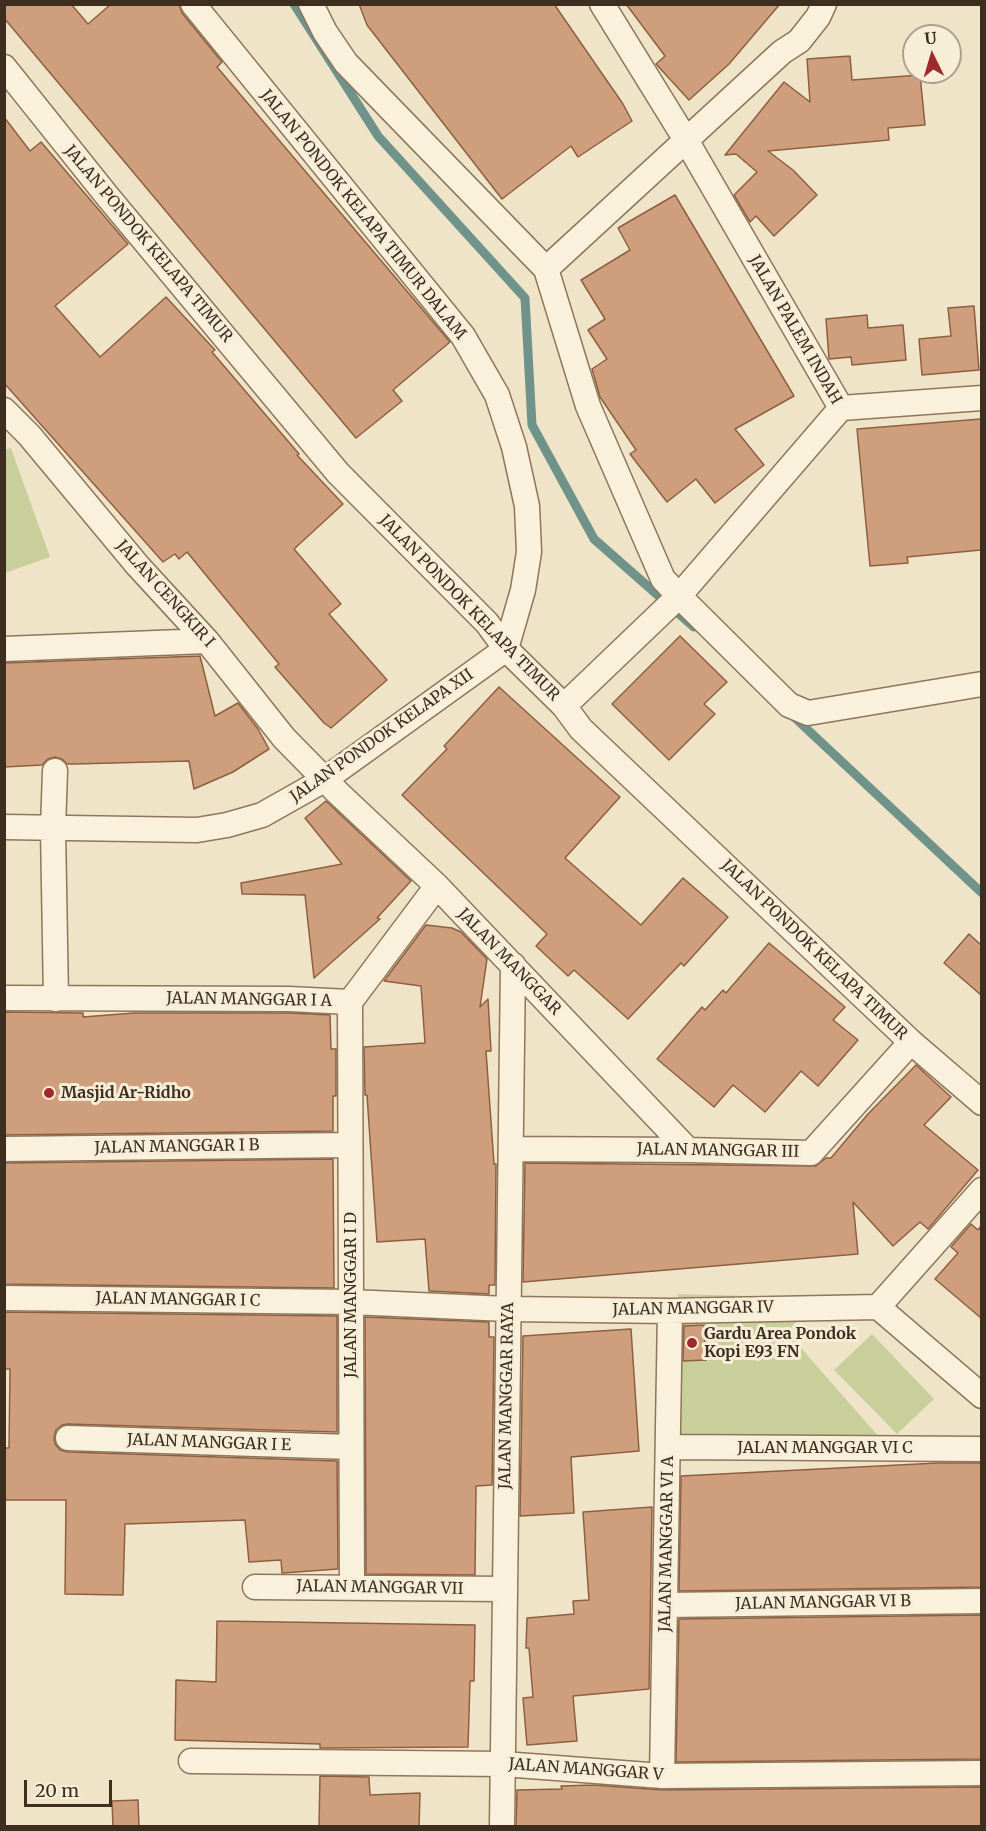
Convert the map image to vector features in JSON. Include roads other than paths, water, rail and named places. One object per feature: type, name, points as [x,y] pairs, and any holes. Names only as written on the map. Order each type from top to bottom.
[{"type":"street","name":"JALAN PONDOK KELAPA TIMUR DALAM","points":[[193,4],[463,336],[497,395],[514,447],[527,506],[529,552],[523,590],[506,649]]},
{"type":"street","points":[[311,4],[325,32],[346,63],[546,269],[588,406],[671,593],[789,705],[808,713],[981,684]]},
{"type":"street","name":"JALAN PALEM INDAH","points":[[564,706],[639,636],[671,593],[841,408],[686,140],[602,4]]},
{"type":"street","points":[[546,269],[782,52],[799,41],[824,4]]},
{"type":"street","name":"JALAN PONDOK KELAPA TIMUR","points":[[4,67],[108,197],[338,473],[488,623],[506,649],[564,706],[581,729],[911,1042],[981,1103]]},
{"type":"street","points":[[841,408],[981,398]]},
{"type":"street","name":"JALAN CENGKIR I","points":[[4,410],[29,435],[138,566],[207,641],[284,738],[324,780]]},
{"type":"street","points":[[4,649],[207,641]]},
{"type":"street","name":"JALAN PONDOK KELAPA XII","points":[[4,827],[197,830],[262,815],[324,780],[506,649]]},
{"type":"street","points":[[55,771],[53,829],[56,999]]},
{"type":"street","name":"JALAN MANGGAR","points":[[324,780],[437,886],[688,1150]]},
{"type":"street","name":"JALAN MANGGAR I A","points":[[4,999],[289,999],[350,1002],[437,886]]},
{"type":"street","name":"JALAN MANGGAR RAYA","points":[[502,1827],[513,965]]},
{"type":"street","name":"JALAN MANGGAR I D","points":[[350,1002],[352,1588]]},
{"type":"street","name":"JALAN MANGGAR III","points":[[511,1149],[811,1153],[911,1042]]},
{"type":"street","name":"JALAN MANGGAR I B","points":[[4,1149],[350,1145]]},
{"type":"street","points":[[981,1190],[878,1307],[981,1396]]},
{"type":"street","name":"JALAN MANGGAR I C","points":[[4,1298],[351,1302]]},
{"type":"street","name":"JALAN MANGGAR IV","points":[[351,1302],[507,1309],[670,1311],[878,1307]]},
{"type":"street","name":"JALAN MANGGAR VI A","points":[[662,1776],[670,1311]]},
{"type":"street","name":"JALAN MANGGAR I E","points":[[68,1438],[351,1447]]},
{"type":"street","name":"JALAN MANGGAR VI C","points":[[669,1446],[981,1449]]},
{"type":"street","name":"JALAN MANGGAR VII","points":[[255,1587],[505,1589]]},
{"type":"street","name":"JALAN MANGGAR VI B","points":[[665,1605],[981,1600]]},
{"type":"street","name":"JALAN MANGGAR V","points":[[191,1761],[503,1764],[662,1776],[981,1773]]},
{"type":"waterway","points":[[294,4],[378,136],[525,298],[532,425],[594,539],[694,627]]},
{"type":"waterway","points":[[793,716],[982,893]]},
{"type":"place","name":"Masjid Ar-Ridho","points":[[49,1093]]},
{"type":"place","name":"Gardu Area Pondok Kopi E93 FN","points":[[692,1343]]}]
